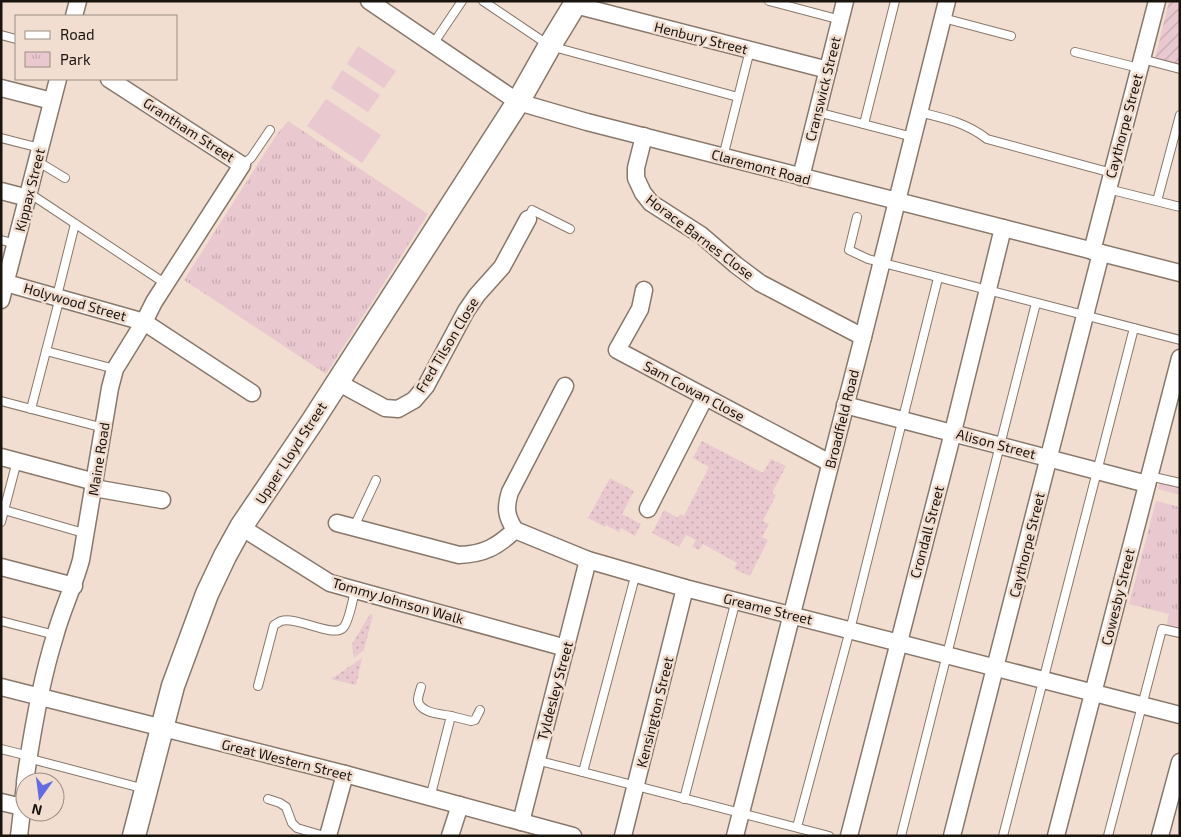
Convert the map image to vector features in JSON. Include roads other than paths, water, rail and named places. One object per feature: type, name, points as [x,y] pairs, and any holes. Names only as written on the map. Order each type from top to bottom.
[{"type":"street","name":"Claremont Road","points":[[369,1],[518,102],[587,122],[1180,274]]},
{"type":"street","name":"Cranswick Street","points":[[801,177],[845,1]]},
{"type":"street","name":"Broadfield Road","points":[[735,836],[947,1]]},
{"type":"street","name":"Caythorpe Street","points":[[952,836],[1085,316],[1108,189],[1157,1]]},
{"type":"street","name":"Upper Lloyd Street","points":[[134,836],[173,686],[216,574],[242,527],[312,422],[518,102],[576,3]]},
{"type":"street","name":"Henbury Street","points":[[576,3],[828,70]]},
{"type":"street","name":"Kippax Street","points":[[3,291],[9,242],[28,196],[58,80]]},
{"type":"street","name":"Grantham Street","points":[[112,80],[242,165]]},
{"type":"street","points":[[1,88],[52,101]]},
{"type":"street","name":"Horace Barnes Close","points":[[644,136],[636,168],[636,178],[642,193],[652,203],[701,235],[760,283],[863,337]]},
{"type":"street","name":"Maine Road","points":[[26,772],[39,696],[55,635],[74,586],[87,534],[110,388],[115,369],[154,302],[242,165]]},
{"type":"street","points":[[1,191],[28,196]]},
{"type":"street","name":"Fred Tilson Close","points":[[337,382],[385,408],[398,409],[414,400],[426,386],[466,311],[477,295],[502,267],[528,219]]},
{"type":"street","name":"Crondall Street","points":[[849,836],[953,433],[1003,228]]},
{"type":"street","name":"Sam Cowan Close","points":[[644,290],[640,309],[617,350],[830,463]]},
{"type":"street","name":"Holywood Street","points":[[3,291],[58,297],[144,322],[252,393]]},
{"type":"street","name":"Cowesby Street","points":[[1056,836],[1180,358]]},
{"type":"street","points":[[337,523],[459,554],[475,554],[489,550],[515,530],[508,519],[506,503],[565,386]]},
{"type":"street","points":[[648,508],[705,397]]},
{"type":"street","name":"Alison Street","points":[[845,404],[1097,471],[1148,480]]},
{"type":"street","points":[[1,457],[95,485],[162,500]]},
{"type":"street","name":"Tommy Johnson Walk","points":[[242,527],[330,583],[566,648]]},
{"type":"street","name":"Greame Street","points":[[515,530],[588,560],[685,588],[1180,715]]},
{"type":"street","name":"Tyldesley Street","points":[[521,822],[588,560]]},
{"type":"street","points":[[1,567],[74,586]]},
{"type":"street","name":"Kensington Street","points":[[623,836],[685,588]]},
{"type":"street","name":"Great Western Street","points":[[1,687],[345,774],[573,836]]},
{"type":"street","points":[[1160,836],[1180,762]]},
{"type":"street","points":[[328,836],[345,774]]},
{"type":"street","points":[[1,802],[15,805]]},
{"type":"street","points":[[450,836],[460,805]]},
{"type":"street","name":"Maine Road","points":[[19,836],[20,822]]},
{"type":"lane","points":[[433,44],[462,1]]},
{"type":"lane","points":[[483,1],[550,46],[738,97]]},
{"type":"lane","points":[[769,1],[841,20]]},
{"type":"lane","points":[[864,124],[895,1]]},
{"type":"lane","points":[[943,18],[1011,36]]},
{"type":"lane","points":[[1,35],[15,39]]},
{"type":"lane","points":[[723,157],[750,50]]},
{"type":"lane","points":[[1075,52],[1180,69]]},
{"type":"lane","points":[[919,112],[955,121],[975,130],[987,139],[1112,173]]},
{"type":"lane","points":[[1157,201],[1180,116]]},
{"type":"lane","points":[[816,120],[864,124],[913,137]]},
{"type":"lane","points":[[242,165],[251,158],[270,130]]},
{"type":"lane","points":[[1,138],[39,154],[66,178]]},
{"type":"lane","points":[[1108,189],[1180,208]]},
{"type":"lane","points":[[28,196],[75,224],[166,284]]},
{"type":"lane","points":[[528,219],[532,210],[570,229]]},
{"type":"lane","points":[[857,217],[849,250],[881,263],[1180,340]]},
{"type":"lane","points":[[31,409],[75,224]]},
{"type":"lane","points":[[797,827],[850,630],[938,278]]},
{"type":"lane","points":[[900,836],[1036,303]]},
{"type":"lane","points":[[1003,836],[1134,328]]},
{"type":"lane","points":[[46,351],[115,369]]},
{"type":"lane","points":[[1,400],[104,428]]},
{"type":"lane","points":[[1,522],[18,461]]},
{"type":"lane","points":[[354,527],[376,480]]},
{"type":"lane","points":[[1148,480],[1180,483]]},
{"type":"lane","points":[[4,510],[87,534]]},
{"type":"lane","points":[[583,772],[636,573]]},
{"type":"lane","points":[[258,686],[274,625],[282,621],[293,621],[337,631],[343,629],[355,590]]},
{"type":"lane","points":[[684,798],[736,600]]},
{"type":"lane","points":[[1,621],[55,635]]},
{"type":"lane","points":[[1108,836],[1162,629],[1180,633]]},
{"type":"lane","points":[[421,687],[418,699],[420,706],[426,710],[471,721],[475,720],[480,710]]},
{"type":"lane","points":[[430,798],[451,716]]},
{"type":"lane","points":[[1,749],[147,790]]},
{"type":"lane","points":[[536,760],[829,836]]},
{"type":"lane","points":[[268,799],[280,802],[286,807],[292,823],[297,828],[324,836]]}]
